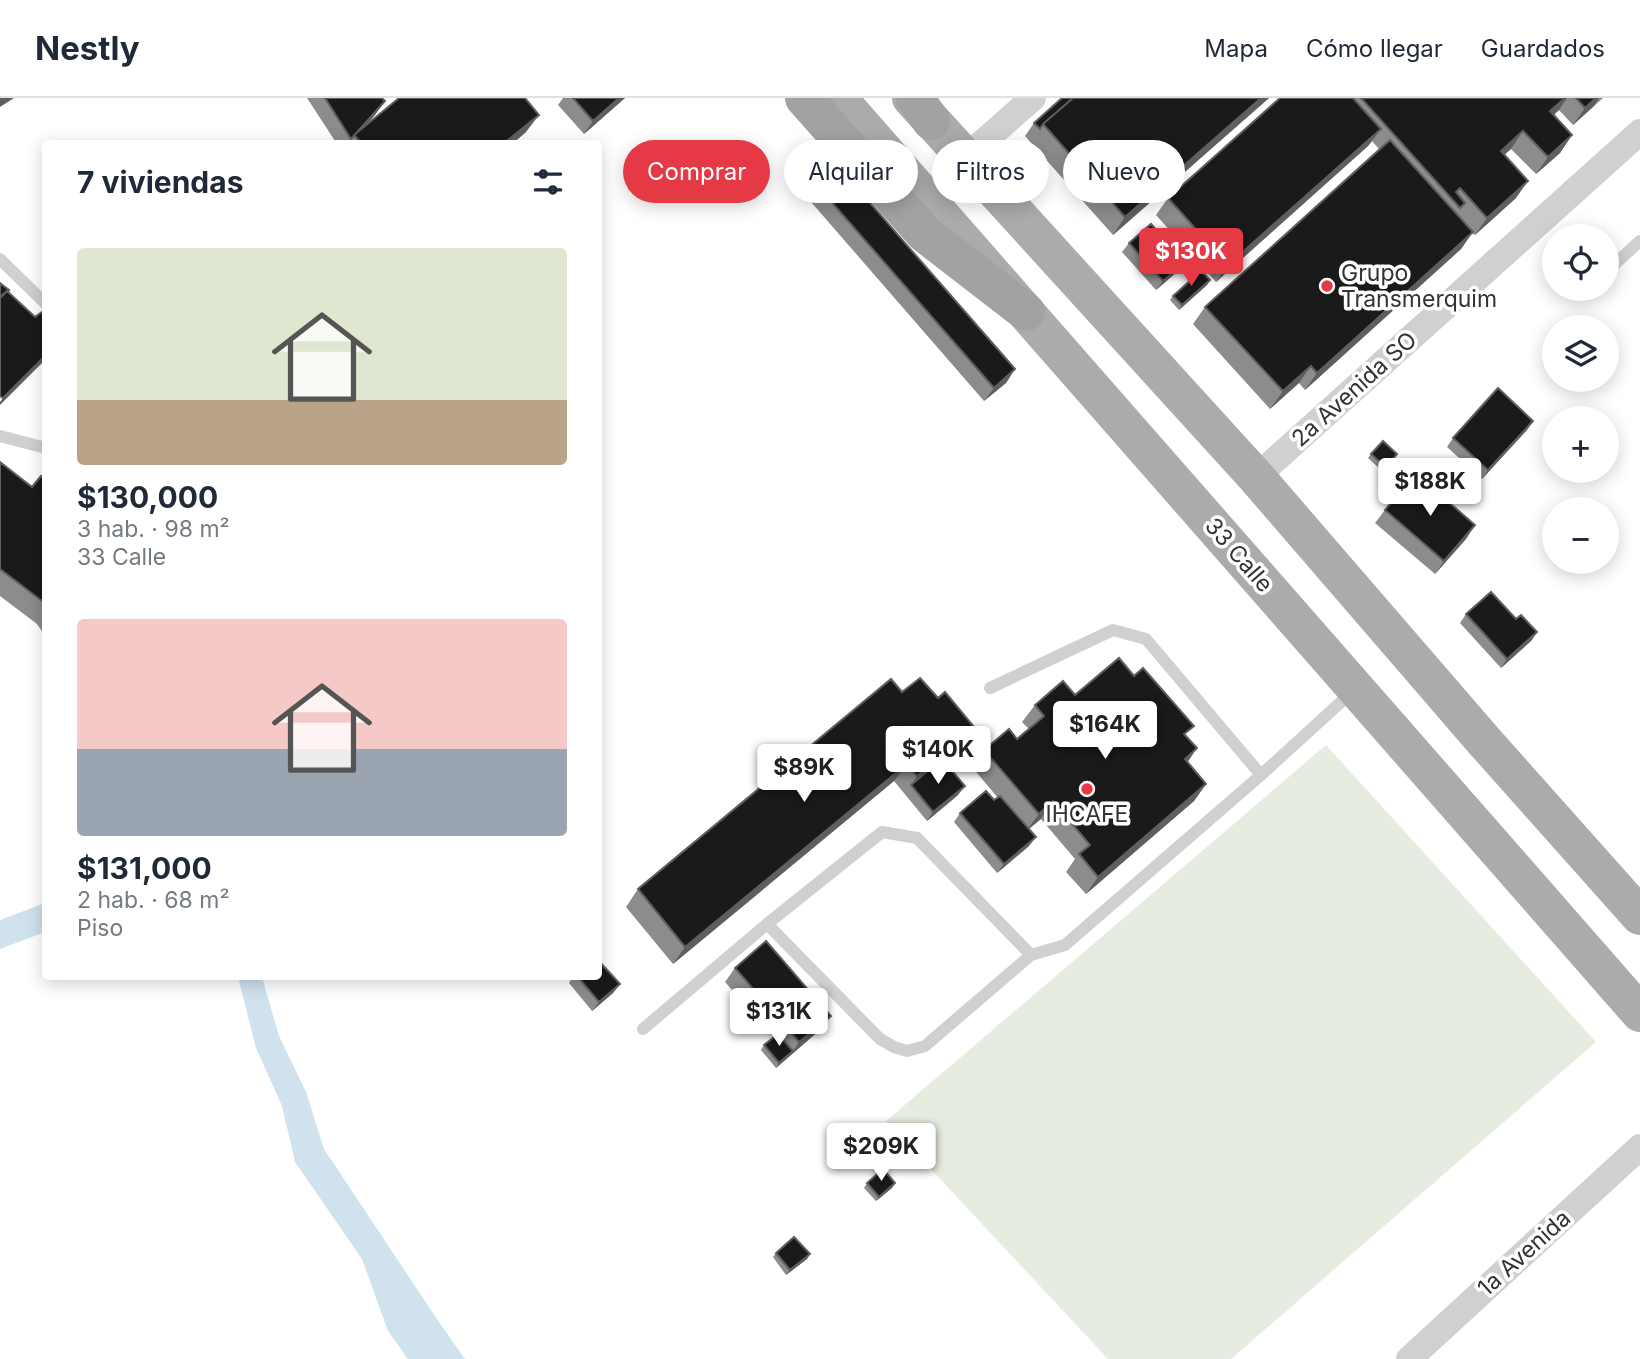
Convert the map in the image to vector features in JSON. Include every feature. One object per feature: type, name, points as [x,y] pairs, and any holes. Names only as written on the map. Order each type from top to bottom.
[{"type":"highway","points":[[804,98],[925,234],[1026,312]]},
{"type":"main road","name":"33 Calle","points":[[838,98],[1640,1013]]},
{"type":"main road","points":[[919,106],[949,140]]},
{"type":"main road","points":[[1006,203],[1256,477],[1640,916]]},
{"type":"street","points":[[985,140],[1033,98]]},
{"type":"street","name":"2a Avenida SO","points":[[1256,477],[1640,132]]},
{"type":"street","name":"1a Avenida","points":[[1409,1359],[1640,1147]]},
{"type":"lane","points":[[1619,260],[1640,241]]},
{"type":"lane","points":[[0,259],[42,299]]},
{"type":"lane","points":[[0,436],[42,447]]},
{"type":"lane","points":[[990,688],[1113,629],[1146,639],[1261,775]]},
{"type":"lane","points":[[767,924],[880,1040],[907,1051],[925,1046],[1031,955],[1065,945],[1356,689]]},
{"type":"lane","points":[[643,1029],[767,924],[882,832],[917,838],[1031,955]]},
{"type":"shaded area","points":[[1326,745],[1596,1042],[1231,1359],[1108,1359],[886,1121]]},
{"type":"water","points":[[42,904],[42,933],[0,949],[0,920]]},
{"type":"water","points":[[239,980],[263,980],[279,1036],[306,1092],[324,1149],[465,1359],[408,1359],[388,1331],[362,1259],[295,1162],[282,1106],[256,1048]]},
{"type":"building","points":[[325,98],[382,98],[385,101],[351,139]]},
{"type":"building","points":[[399,98],[525,98],[539,115],[508,140],[358,140],[354,135]]},
{"type":"building","points":[[573,98],[619,98],[593,121]]},
{"type":"building","points":[[1062,98],[1073,98],[1040,129],[1034,123]]},
{"type":"building","points":[[1073,98],[1261,98],[1185,164],[1185,140],[1063,140],[1063,147],[1043,124]]},
{"type":"building","points":[[1280,98],[1353,98],[1381,129],[1228,265],[1172,203],[1185,203],[1185,183]]},
{"type":"building","points":[[1361,98],[1565,98],[1550,111],[1572,135],[1548,157],[1523,131],[1501,151],[1528,181],[1487,218],[1460,188],[1456,192],[1465,203],[1460,208]]},
{"type":"building","points":[[1576,98],[1596,98],[1585,108]]},
{"type":"building","name":"Grupo Transmerquim","points":[[1390,140],[1473,232],[1317,373],[1311,366],[1283,391],[1205,307]]},
{"type":"building","points":[[832,203],[870,203],[1015,369],[994,388]]},
{"type":"building","points":[[1113,203],[1141,203],[1125,217]]},
{"type":"building","points":[[1151,224],[1185,262],[1163,281],[1129,243]]},
{"type":"building","points":[[1201,271],[1210,280],[1182,305],[1173,296]]},
{"type":"building","points":[[0,283],[9,290],[0,298]]},
{"type":"building","points":[[7,291],[35,317],[42,312],[42,359],[3,398],[0,396],[0,297]]},
{"type":"building","points":[[1498,388],[1533,421],[1488,470],[1453,438]]},
{"type":"building","points":[[1383,441],[1397,454],[1386,467],[1371,454]]},
{"type":"building","points":[[0,462],[32,487],[42,477],[42,601],[0,569]]},
{"type":"building","points":[[1416,474],[1475,525],[1444,561],[1385,510]]},
{"type":"building","points":[[1491,592],[1516,619],[1521,615],[1537,632],[1507,659],[1466,614]]},
{"type":"building","name":"IHCAFE","points":[[1119,658],[1134,676],[1143,668],[1194,726],[1184,734],[1197,748],[1185,759],[1206,784],[1098,877],[1079,854],[1090,845],[1053,801],[1039,814],[984,750],[1009,729],[1017,739],[1044,716],[1035,705],[1063,681],[1075,695]]},
{"type":"building","points":[[920,678],[938,698],[945,692],[975,728],[917,776],[907,764],[685,947],[638,889],[891,679],[902,692]]},
{"type":"building","points":[[942,759],[965,786],[933,812],[911,785]]},
{"type":"building","points":[[986,791],[994,800],[1000,796],[1036,837],[1004,864],[960,813]]},
{"type":"building","points":[[766,941],[831,1016],[799,1042],[735,968]]},
{"type":"building","points":[[602,964],[620,984],[599,1002],[580,980],[602,980]]},
{"type":"building","points":[[778,1034],[793,1051],[779,1063],[764,1045]]},
{"type":"building","points":[[883,1169],[895,1183],[879,1197],[867,1183]]},
{"type":"building","points":[[794,1237],[810,1254],[790,1270],[776,1253]]},
{"type":"place","name":"Grupo Transmerquim","points":[[1327,286]]},
{"type":"place","name":"IHCAFE","points":[[1087,789]]}]
